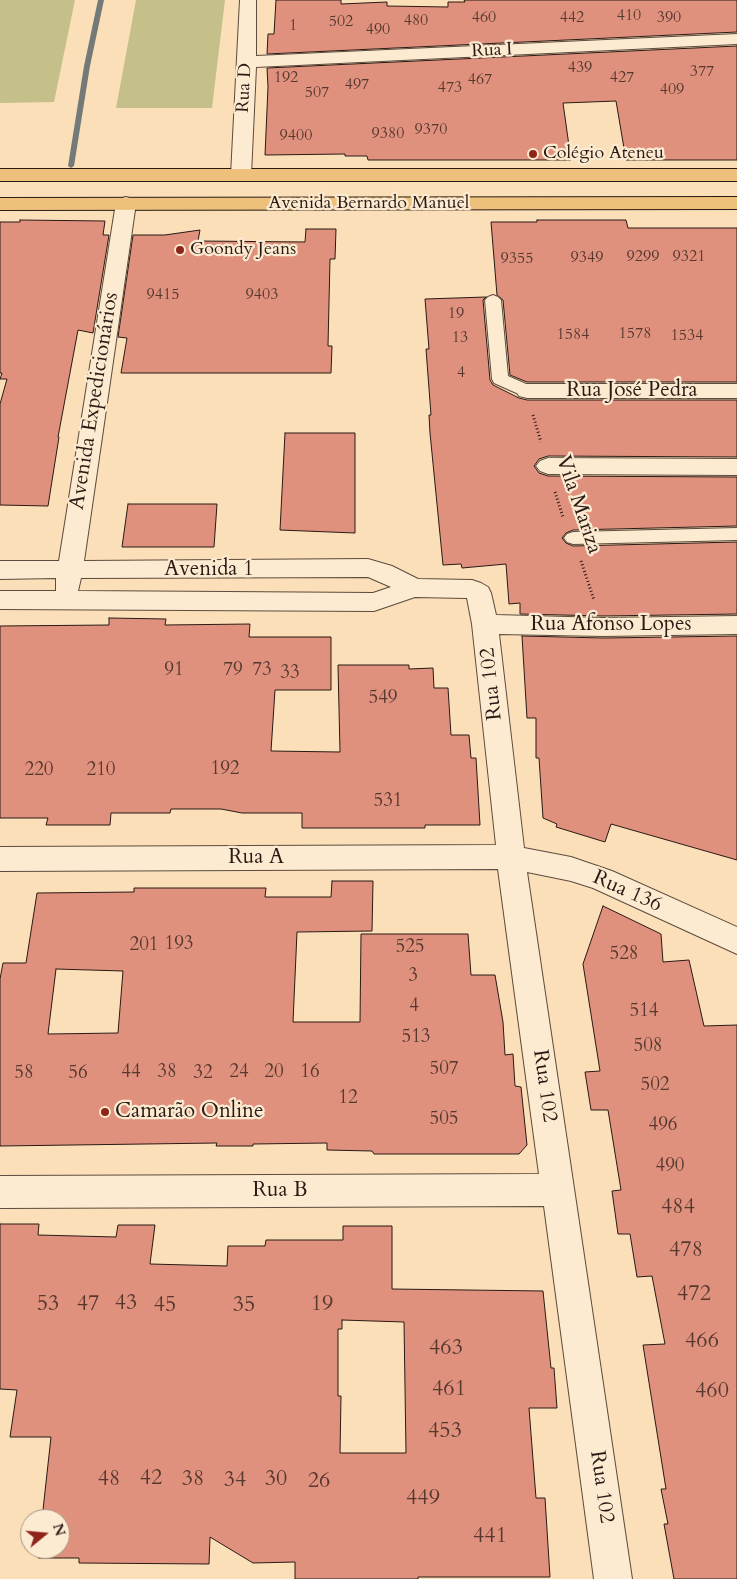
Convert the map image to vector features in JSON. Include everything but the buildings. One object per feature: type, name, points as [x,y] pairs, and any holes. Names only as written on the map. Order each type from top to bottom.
[{"type":"main road","name":"Avenida Bernardo Manuel","points":[[0,175],[737,175]]},
{"type":"main road","name":"Avenida Bernardo Manuel","points":[[0,204],[737,204]]},
{"type":"street","name":"Rua D","points":[[241,175],[248,0]]},
{"type":"street","name":"Rua I","points":[[247,62],[737,40]]},
{"type":"street","name":"Avenida Expedicionários","points":[[66,599],[126,203]]},
{"type":"street","name":"Rua José Pedra","points":[[527,392],[737,391]]},
{"type":"street","points":[[548,466],[737,467]]},
{"type":"street","name":"Avenida 1","points":[[0,570],[368,568],[383,572],[414,588]]},
{"type":"street","name":"Avenida 1","points":[[0,600],[374,602],[414,588],[472,589],[479,593]]},
{"type":"street","name":"Rua 102","points":[[479,593],[485,624],[511,857],[613,1579]]},
{"type":"street","name":"Rua Afonso Lopes","points":[[485,624],[603,627],[737,625]]},
{"type":"street","name":"Rua A","points":[[0,859],[511,857]]},
{"type":"street","name":"Rua 136","points":[[511,857],[571,869],[602,879],[737,941]]},
{"type":"street","name":"Rua B","points":[[0,1192],[559,1190]]},
{"type":"lane","points":[[493,300],[500,379],[527,392]]},
{"type":"lane","points":[[573,538],[737,534]]},
{"type":"path","name":"Vila Mariza","points":[[527,392],[568,534],[573,538],[603,627]]},
{"type":"shaded area","points":[[0,0],[75,0],[54,102],[0,103]]},
{"type":"shaded area","points":[[136,0],[225,0],[212,108],[116,108]]},
{"type":"waterway","points":[[71,166],[87,66],[101,0]]},
{"type":"place","name":"Colégio Ateneu","points":[[533,154]]},
{"type":"place","name":"Goondy Jeans","points":[[180,250]]},
{"type":"place","name":"Camarão Online","points":[[105,1112]]}]
